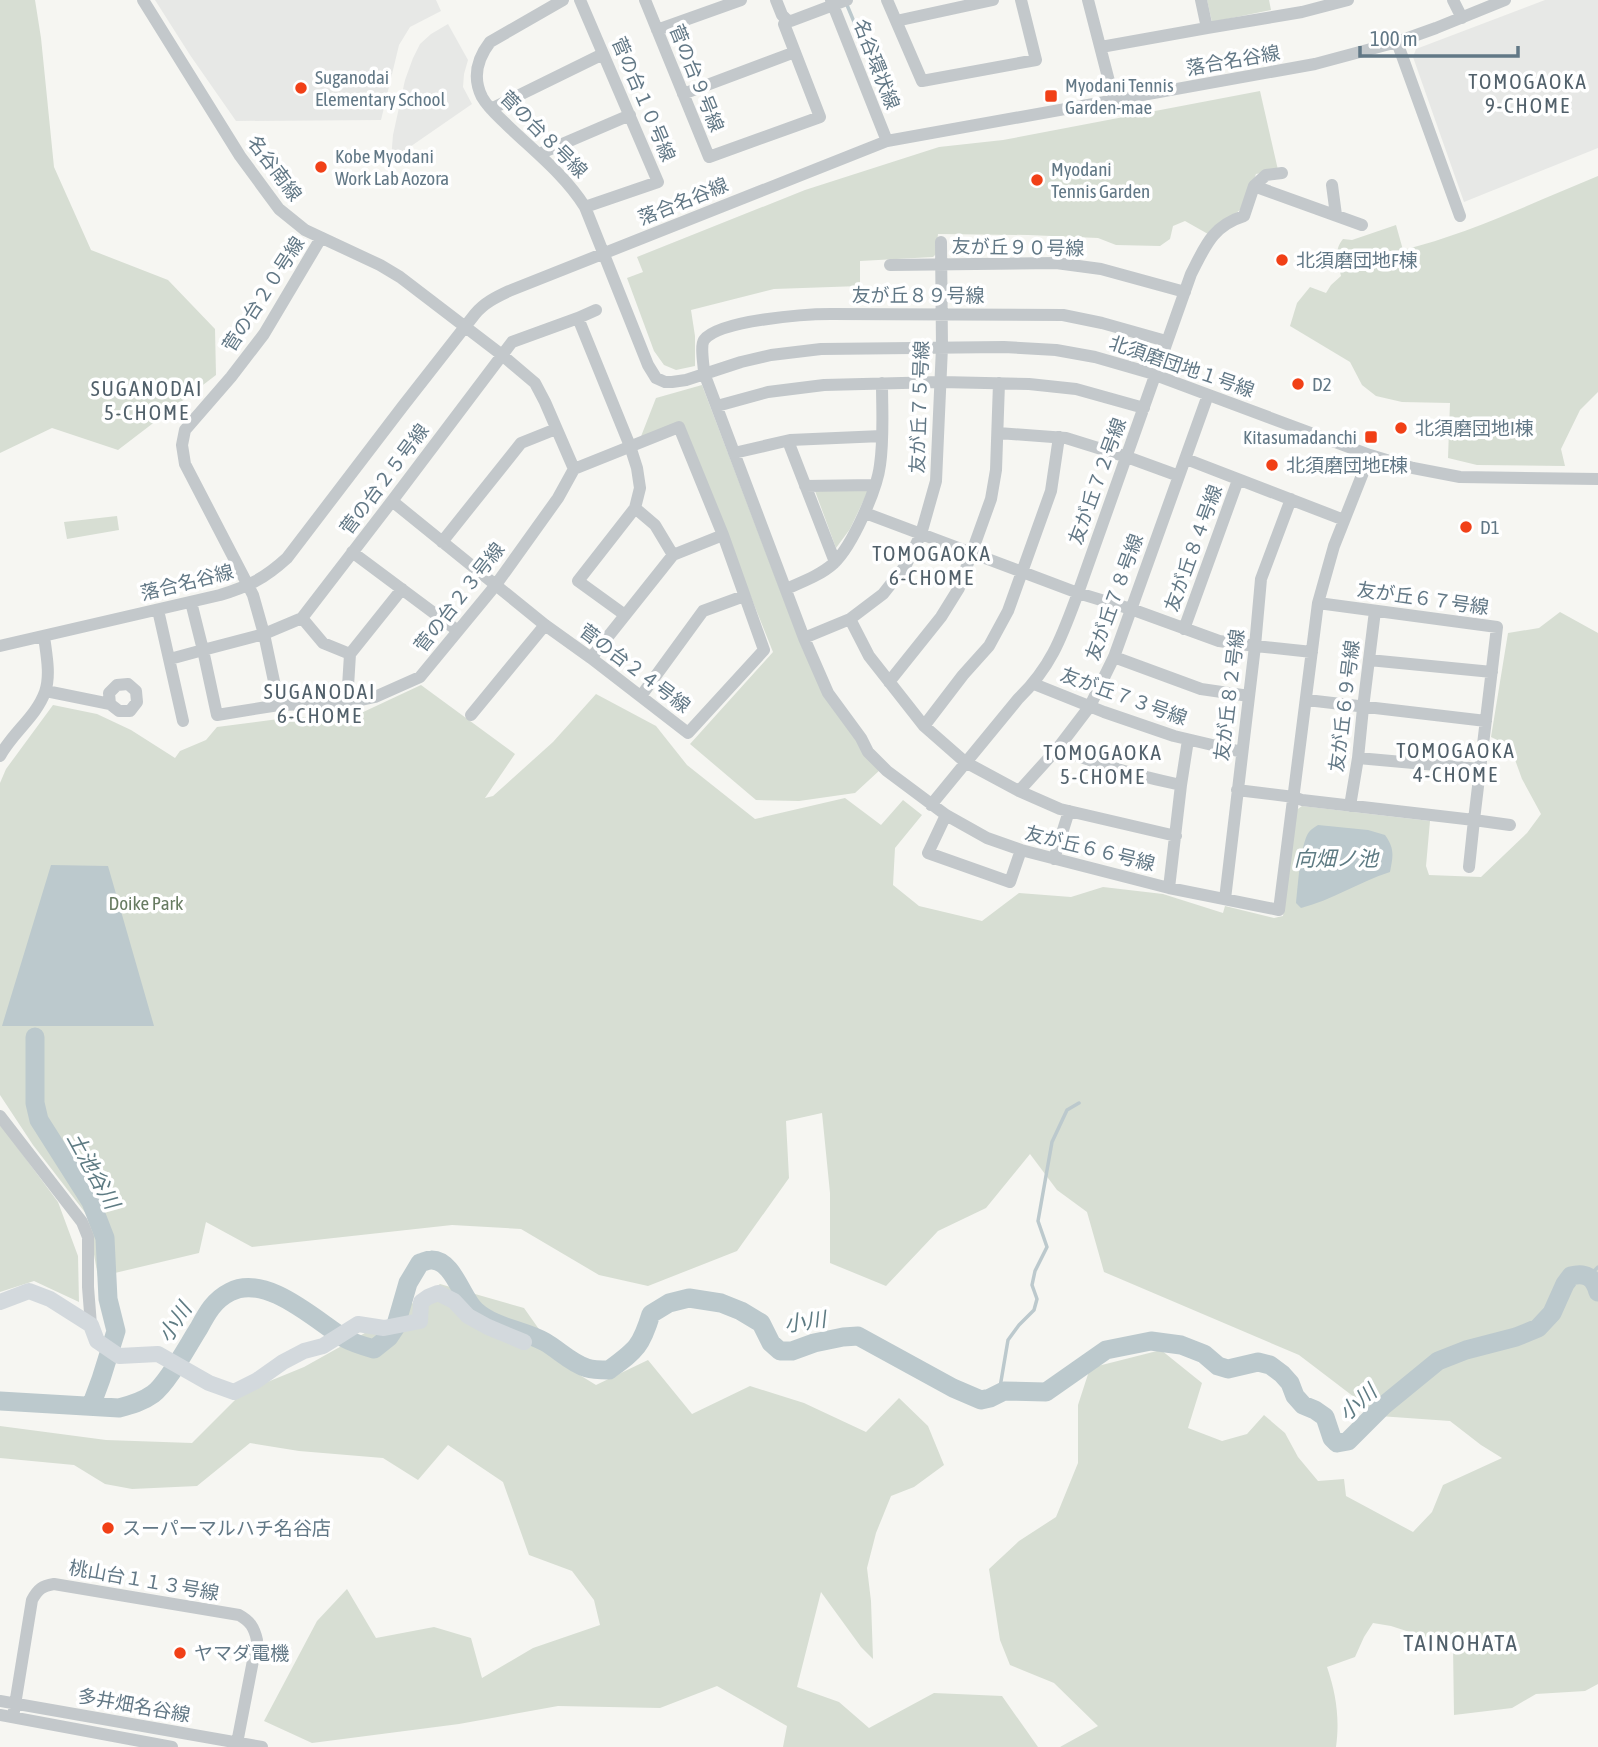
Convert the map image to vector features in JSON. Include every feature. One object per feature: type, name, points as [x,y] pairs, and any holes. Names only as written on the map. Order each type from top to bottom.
[{"type":"main road","points":[[0,1302],[29,1291],[50,1299],[92,1325],[97,1341],[119,1356],[158,1353],[209,1383],[234,1391],[256,1381],[283,1362],[304,1351],[323,1346],[359,1324],[384,1328],[420,1321],[421,1302],[438,1293],[454,1301],[468,1316],[524,1342]]},
{"type":"street","name":"名谷南線","points":[[143,0],[240,156],[285,215],[305,230],[400,277],[464,327]]},
{"type":"street","name":"菅の台８号線","points":[[563,0],[495,37],[482,53],[476,72],[481,95],[491,109],[566,182],[585,207],[648,365],[656,378],[672,382],[704,373]]},
{"type":"street","name":"菅の台１０号線","points":[[580,0],[658,181],[585,207]]},
{"type":"street","name":"菅の台９号線","points":[[645,0],[709,158],[820,117],[784,24],[787,20]]},
{"type":"street","points":[[657,30],[741,0]]},
{"type":"street","points":[[776,0],[782,15],[791,21],[832,3],[847,0]]},
{"type":"street","points":[[887,0],[922,81],[1037,60],[1021,0]]},
{"type":"street","points":[[896,21],[993,0]]},
{"type":"street","points":[[1088,0],[1116,101]]},
{"type":"street","points":[[1201,0],[1207,28]]},
{"type":"street","points":[[1101,47],[1302,12],[1348,0]]},
{"type":"street","points":[[1453,0],[1462,18]]},
{"type":"street","name":"落合名谷線","points":[[0,646],[191,602],[248,586],[267,576],[287,558],[464,327],[480,308],[495,298],[887,141],[1315,64],[1397,42],[1505,0]]},
{"type":"street","name":"名谷環状線","points":[[832,3],[887,141]]},
{"type":"street","points":[[1397,42],[1460,216]]},
{"type":"street","points":[[683,94],[795,52]]},
{"type":"street","points":[[491,109],[603,54]]},
{"type":"street","points":[[539,155],[629,116]]},
{"type":"street","points":[[1282,173],[1266,175],[1254,186],[1362,225]]},
{"type":"street","points":[[1332,185],[1336,215]]},
{"type":"street","name":"友が丘７２号線","points":[[931,805],[1018,699],[1034,684],[1050,661],[1078,593],[1191,274],[1212,235],[1233,219],[1244,216],[1254,186]]},
{"type":"street","name":"菅の台２０号線","points":[[248,586],[185,464],[182,445],[184,430],[232,377],[264,334],[321,238]]},
{"type":"street","name":"友が丘７５号線","points":[[804,638],[850,619],[883,594],[906,565],[921,534],[936,481],[942,348],[941,242]]},
{"type":"street","name":"友が丘９０号線","points":[[890,265],[1056,263],[1101,269],[1185,292]]},
{"type":"street","name":"菅の台２５号線","points":[[302,618],[512,342],[596,310]]},
{"type":"street","name":"友が丘８９号線","points":[[704,373],[705,340],[729,328],[761,320],[807,314],[1063,315],[1166,341]]},
{"type":"street","points":[[578,318],[630,446],[637,468],[639,488],[635,508],[578,581],[625,615]]},
{"type":"street","points":[[464,327],[535,383],[574,469]]},
{"type":"street","name":"北須磨団地１号線","points":[[704,373],[771,355],[809,350],[1004,347],[1056,350],[1095,356],[1156,376],[1370,455],[1413,468],[1460,477],[1598,479]]},
{"type":"street","name":"友が丘６６号線","points":[[704,373],[804,638],[828,693],[862,738],[868,752],[887,771],[931,805],[987,838],[1021,850],[1169,888],[1279,910],[1318,603],[1334,546],[1370,455]]},
{"type":"street","points":[[717,406],[768,392],[813,386],[941,382],[1029,384],[1076,389],[1144,408]]},
{"type":"street","points":[[786,589],[810,579],[835,562],[852,540],[865,513],[880,468],[883,383]]},
{"type":"street","points":[[889,682],[959,588],[991,499],[996,470],[999,383]]},
{"type":"street","name":"友が丘７８号線","points":[[1019,792],[1090,706],[1114,657],[1208,395]]},
{"type":"street","name":"菅の台２４号線","points":[[392,501],[495,586],[688,733],[764,650],[723,535],[678,427],[574,469]]},
{"type":"street","points":[[442,542],[521,443],[556,429]]},
{"type":"street","points":[[998,433],[1066,438],[1179,476]]},
{"type":"street","points":[[734,453],[788,440],[883,436]]},
{"type":"street","points":[[923,726],[989,646],[1008,611],[1051,491],[1059,437]]},
{"type":"street","points":[[788,440],[835,562]]},
{"type":"street","points":[[1186,459],[1344,520]]},
{"type":"street","name":"菅の台２３号線","points":[[279,705],[347,703],[375,697],[420,677],[495,586],[558,498],[574,469]]},
{"type":"street","name":"友が丘８４号線","points":[[1184,629],[1238,480]]},
{"type":"street","points":[[805,486],[874,485]]},
{"type":"street","name":"友が丘８２号線","points":[[1225,899],[1261,579],[1291,499]]},
{"type":"street","points":[[635,508],[655,525],[673,555]]},
{"type":"street","points":[[865,513],[1078,593],[1219,641],[1312,652]]},
{"type":"street","points":[[591,658],[673,555],[723,535]]},
{"type":"street","points":[[352,552],[458,631]]},
{"type":"street","points":[[191,602],[217,715],[279,705],[264,634],[248,586]]},
{"type":"street","points":[[347,703],[350,654],[402,589]]},
{"type":"street","points":[[641,696],[704,611],[744,596]]},
{"type":"street","name":"友が丘６７号線","points":[[1318,603],[1497,627],[1469,867]]},
{"type":"street","points":[[158,610],[183,721]]},
{"type":"street","name":"友が丘６９号線","points":[[1350,806],[1375,611]]},
{"type":"street","points":[[170,659],[264,634],[302,618],[323,643],[350,654]]},
{"type":"street","points":[[850,619],[869,656],[923,726],[965,762],[1019,792],[1060,809],[1176,836]]},
{"type":"street","points":[[471,715],[545,625]]},
{"type":"street","points":[[0,755],[46,691],[48,679],[44,636]]},
{"type":"street","points":[[1114,657],[1201,689],[1249,696]]},
{"type":"street","points":[[1369,660],[1492,672]]},
{"type":"street","name":"友が丘７３号線","points":[[1034,684],[1188,740],[1242,752]]},
{"type":"street","points":[[46,691],[110,704]]},
{"type":"street","points":[[1307,700],[1486,721]]},
{"type":"street","points":[[1169,888],[1188,740]]},
{"type":"street","points":[[1058,748],[1130,774],[1181,785]]},
{"type":"street","points":[[1358,758],[1480,769]]},
{"type":"street","points":[[1237,790],[1510,825]]},
{"type":"street","points":[[1054,859],[1069,811]]},
{"type":"street","points":[[946,815],[928,853],[1010,882],[1021,850]]},
{"type":"street","points":[[0,1116],[82,1222],[88,1237],[88,1287],[92,1325]]},
{"type":"street","name":"桃山台１１３号線","points":[[6,1716],[15,1704],[32,1600],[43,1586],[54,1584],[239,1615],[248,1620],[255,1628],[257,1640],[237,1743]]},
{"type":"street","name":"多井畑名谷線","points":[[0,1701],[261,1747]]},
{"type":"street","name":"多井畑名谷線","points":[[6,1716],[172,1747]]},
{"type":"shaded area","name":"Suganodai Elementary School","points":[[155,0],[436,0],[441,11],[410,27],[399,45],[381,120],[236,121]]},
{"type":"shaded area","points":[[1545,0],[1598,0],[1598,148],[1464,202],[1413,57],[1416,49]]},
{"type":"shaded area","points":[[448,24],[468,60],[463,87],[472,104],[391,160],[393,135],[405,80],[413,58],[420,44]]},
{"type":"green space","points":[[0,0],[35,0],[54,167],[91,250],[168,280],[215,329],[216,375],[118,450],[52,428],[0,453]]},
{"type":"green space","points":[[1207,0],[1269,0],[1271,10],[1212,22]]},
{"type":"green space","points":[[1260,91],[1278,170],[1256,174],[1244,207],[1208,234],[1185,221],[1173,226],[1170,239],[1160,246],[1116,245],[1098,238],[938,234],[936,254],[933,257],[860,261],[860,286],[774,289],[691,310],[695,336],[695,366],[676,370],[664,365],[654,351],[627,278],[643,272],[637,257],[805,190],[939,147],[1003,140]]},
{"type":"green space","points":[[1598,176],[1598,392],[1580,410],[1561,449],[1565,466],[1477,465],[1448,458],[1450,403],[1402,402],[1376,396],[1362,385],[1350,362],[1290,326],[1297,303],[1310,287],[1326,293],[1341,276],[1337,252],[1343,239],[1352,240],[1396,225],[1403,250],[1478,226]]},
{"type":"green space","points":[[702,385],[803,650],[881,769],[855,793],[799,801],[756,800],[690,744],[773,652],[681,422],[640,439],[656,398]]},
{"type":"green space","points":[[815,491],[868,491],[850,529],[836,548]]},
{"type":"green space","points":[[117,516],[119,530],[67,539],[64,522]]},
{"type":"green space","name":"Doike Park","points":[[1560,612],[1598,633],[1598,1684],[1585,1691],[1536,1694],[1512,1708],[1454,1715],[1453,1646],[1373,1623],[1355,1657],[1327,1667],[1336,1706],[1336,1747],[1060,1747],[1098,1726],[1054,1683],[1010,1665],[1000,1640],[989,1569],[1019,1541],[1056,1517],[1078,1463],[1078,1405],[1090,1368],[1161,1350],[1202,1383],[1188,1428],[1222,1441],[1247,1434],[1264,1415],[1285,1433],[1298,1457],[1318,1481],[1344,1479],[1346,1496],[1413,1532],[1432,1512],[1443,1485],[1502,1458],[1450,1421],[1379,1416],[1299,1355],[1104,1272],[1087,1212],[1057,1190],[1030,1154],[986,1208],[938,1231],[886,1286],[830,1263],[830,1193],[822,1113],[786,1121],[789,1178],[737,1251],[648,1286],[599,1275],[521,1229],[452,1225],[252,1247],[206,1222],[199,1253],[98,1277],[87,1215],[33,1145],[0,1095],[0,783],[6,769],[53,705],[97,714],[131,730],[175,758],[180,751],[206,740],[217,727],[286,718],[359,714],[421,685],[515,754],[485,798],[493,796],[553,742],[596,694],[656,726],[687,765],[755,819],[845,798],[881,825],[903,800],[922,815],[895,848],[893,885],[919,906],[982,921],[1019,893],[1071,897],[1103,887],[1163,894],[1223,913],[1225,906],[1274,918],[1283,916],[1295,811],[1302,806],[1430,821],[1426,866],[1429,875],[1481,877],[1527,833],[1541,814],[1522,779],[1510,746],[1491,737],[1508,633],[1539,628]]},
{"type":"green space","points":[[0,1124],[58,1202],[78,1256],[79,1302],[34,1281],[0,1292]]},
{"type":"green space","points":[[440,1284],[524,1308],[565,1366],[596,1385],[648,1360],[692,1414],[750,1386],[804,1403],[866,1432],[899,1398],[928,1426],[944,1465],[914,1487],[891,1496],[876,1533],[867,1568],[873,1659],[861,1647],[821,1592],[797,1687],[839,1702],[869,1728],[934,1693],[1002,1696],[1038,1747],[783,1747],[787,1726],[717,1686],[660,1708],[558,1706],[459,1724],[312,1743],[264,1721],[317,1621],[347,1589],[376,1638],[434,1627],[471,1638],[482,1678],[533,1648],[600,1625],[594,1600],[572,1571],[529,1555],[503,1482],[448,1445],[418,1480],[383,1458],[299,1451],[250,1443],[197,1486],[132,1489],[105,1484],[74,1465],[0,1458],[0,1426],[106,1440],[192,1443],[243,1392],[304,1367],[390,1319]]},
{"type":"water","name":"向畑ノ池","points":[[1318,825],[1368,830],[1385,835],[1392,853],[1390,872],[1301,908],[1296,903],[1301,856],[1309,832]]},
{"type":"water","points":[[51,865],[108,866],[154,1026],[2,1026]]},
{"type":"waterway","points":[[847,5],[889,106]]},
{"type":"waterway","name":"土池谷川","points":[[35,1037],[35,1103],[39,1120],[91,1202],[105,1238],[108,1299],[116,1331],[91,1406]]},
{"type":"waterway","points":[[999,1393],[1008,1340],[1034,1310],[1037,1299],[1032,1285],[1035,1271],[1047,1247],[1038,1221],[1052,1142],[1067,1110],[1079,1103]]},
{"type":"waterway","name":"小川","points":[[0,1401],[119,1408],[141,1401],[159,1389],[215,1303],[224,1295],[244,1288],[274,1293],[344,1338],[374,1349],[389,1337],[395,1328],[408,1283],[420,1263],[431,1260],[439,1261],[445,1266],[471,1305],[484,1317],[537,1338],[589,1369],[609,1370],[636,1347],[651,1314],[669,1303],[689,1298],[721,1303],[741,1311],[761,1323],[771,1343],[780,1351],[792,1351],[814,1343],[858,1336],[953,1388],[981,1400],[1004,1391],[1046,1392],[1106,1350],[1151,1341],[1181,1345],[1204,1354],[1218,1366],[1228,1369],[1258,1362],[1270,1365],[1290,1383],[1295,1396],[1303,1405],[1325,1417],[1332,1438],[1337,1443],[1348,1441],[1383,1406],[1438,1361],[1538,1328],[1552,1313],[1571,1276],[1588,1277],[1598,1292]]},
{"type":"waterway","points":[[1589,1276],[1598,1267]]},
{"type":"place","name":"Suganodai Elementary School","points":[[301,88]]},
{"type":"place","name":"Myodani Tennis Garden-mae","points":[[1051,96]]},
{"type":"place","name":"Kobe Myodani Work Lab Aozora","points":[[321,167]]},
{"type":"place","name":"Myodani Tennis Garden","points":[[1037,180]]},
{"type":"place","name":"北須磨団地F棟","points":[[1282,260]]},
{"type":"place","name":"D2","points":[[1298,384]]},
{"type":"place","name":"北須磨団地I棟","points":[[1401,428]]},
{"type":"place","name":"Kitasumadanchi","points":[[1371,437]]},
{"type":"place","name":"北須磨団地E棟","points":[[1272,465]]},
{"type":"place","name":"D1","points":[[1466,527]]},
{"type":"place","name":"スーパーマルハチ名谷店","points":[[108,1528]]},
{"type":"place","name":"ヤマダ電機","points":[[180,1653]]},
{"type":"district","name":"TOMOGAOKA 9-CHOME","points":[[1528,93]]},
{"type":"district","name":"SUGANODAI 5-CHOME","points":[[147,400]]},
{"type":"district","name":"TOMOGAOKA 6-CHOME","points":[[932,565]]},
{"type":"district","name":"SUGANODAI 6-CHOME","points":[[320,703]]},
{"type":"district","name":"TOMOGAOKA 4-CHOME","points":[[1456,762]]},
{"type":"district","name":"TOMOGAOKA 5-CHOME","points":[[1103,764]]},
{"type":"district","name":"TAINOHATA","points":[[1461,1643]]}]
